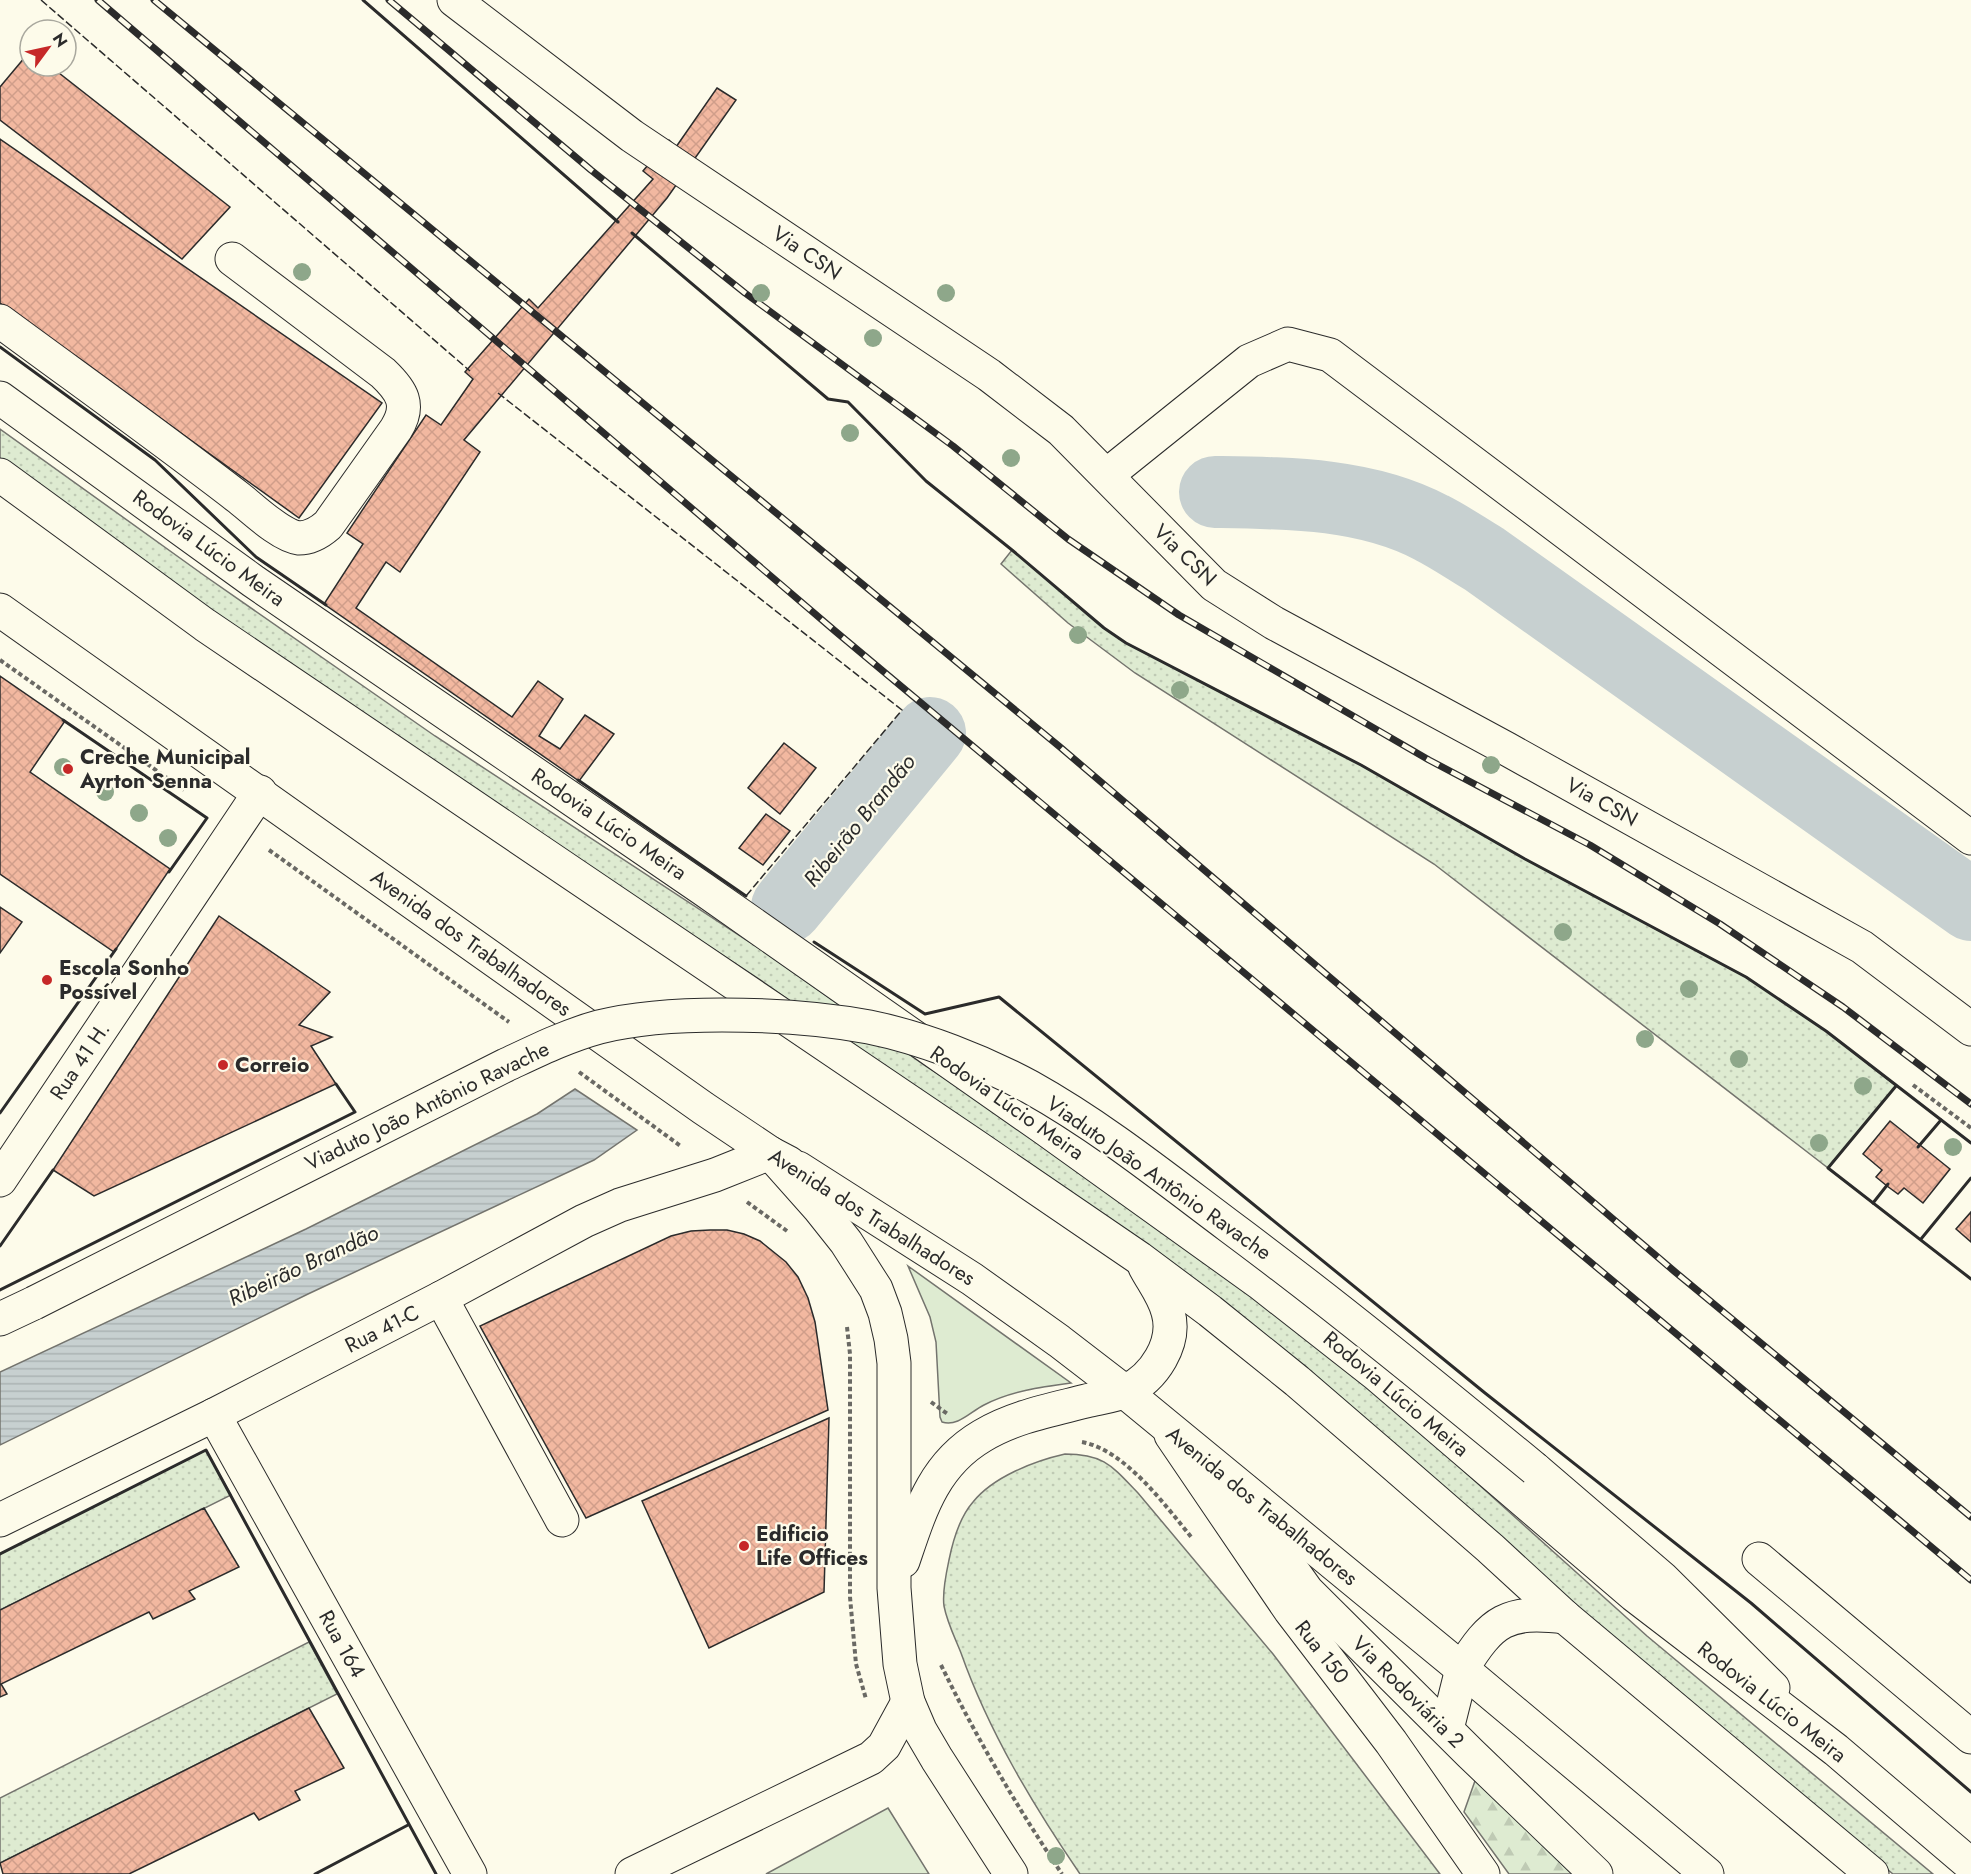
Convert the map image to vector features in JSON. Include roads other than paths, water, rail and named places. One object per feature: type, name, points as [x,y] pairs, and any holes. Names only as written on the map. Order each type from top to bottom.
[{"type":"main road","name":"Via CSN","points":[[454,0],[632,136],[989,375],[1061,430],[1214,585],[1274,623],[1507,749],[1862,947],[1971,1029]]},
{"type":"main road","points":[[0,321],[170,445],[276,527],[299,538],[310,536],[320,532],[328,525],[402,420],[404,408],[401,394],[383,373],[232,259]]},
{"type":"main road","points":[[1107,475],[1249,361],[1288,344],[1330,355],[1971,838]]},
{"type":"main road","name":"Rodovia Lúcio Meira","points":[[0,398],[253,580],[702,889],[1044,1128],[1269,1290],[1376,1374],[1634,1595],[1836,1750],[1971,1865]]},
{"type":"main road","points":[[0,476],[205,625],[1139,1258],[1210,1311],[1297,1381],[1490,1548],[1564,1617],[1872,1874]]},
{"type":"main road","name":"Avenida dos Trabalhadores","points":[[0,610],[703,1108],[972,1279],[1059,1341],[1124,1391],[1462,1669],[1707,1874]]},
{"type":"main road","name":"Rua 41 H.","points":[[0,1180],[260,792]]},
{"type":"main road","name":"Viaduto João Antônio Ravache","points":[[0,1319],[506,1065],[571,1036],[610,1025],[664,1016],[769,1015],[870,1028],[971,1059],[1031,1088],[1139,1159],[1253,1243],[1360,1326],[1535,1469],[1662,1578],[1836,1750]]},
{"type":"main road","points":[[779,1158],[846,1242],[876,1289],[885,1313],[894,1363],[894,1588],[900,1664],[908,1702],[920,1730],[937,1759],[1011,1874]]},
{"type":"main road","name":"Rua 41-C","points":[[0,1520],[214,1415],[584,1221],[620,1205],[715,1175],[779,1158]]},
{"type":"main road","points":[[894,1588],[921,1508],[944,1470],[961,1452],[981,1437],[1040,1412],[1124,1391],[1148,1374],[1158,1362],[1170,1333],[1169,1313],[1162,1295],[1139,1258]]},
{"type":"main road","points":[[441,1298],[562,1520]]},
{"type":"main road","name":"Rua 164","points":[[214,1415],[470,1874]]},
{"type":"main road","name":"Rua 150","points":[[1166,1427],[1290,1610],[1391,1742],[1483,1874]]},
{"type":"main road","name":"Via Rodoviária 2","points":[[1244,1490],[1280,1552],[1307,1591],[1596,1874]]},
{"type":"main road","points":[[1759,1559],[1971,1737]]},
{"type":"main road","points":[[1447,1729],[1462,1669],[1481,1641],[1497,1625],[1524,1614],[1564,1617]]},
{"type":"main road","points":[[632,1874],[871,1758],[884,1746],[908,1702]]},
{"type":"water","points":[[575,1089],[637,1130],[594,1160],[308,1294],[0,1445],[0,1372],[306,1229],[537,1114]]},
{"type":"waterway","points":[[1215,492],[1270,493],[1354,501],[1407,516],[1439,532],[1484,559],[1971,905]]},
{"type":"waterway","name":"Ribeirão Brandão","points":[[787,907],[930,733]]},
{"type":"railway","points":[[98,0],[835,631],[1971,1580]]},
{"type":"railway","points":[[154,0],[1060,747],[1674,1271],[1971,1517]]},
{"type":"railway","points":[[389,0],[591,170],[745,293],[953,446],[1068,539],[1179,615],[1429,760],[1590,845],[1720,924],[1843,1007],[1971,1104]]},
{"type":"place","name":"Creche Municipal Ayrton Senna","points":[[68,769]]},
{"type":"place","name":"Escola Sonho Possível","points":[[47,980]]},
{"type":"place","name":"Correio","points":[[223,1065]]},
{"type":"place","name":"Edificio Life Offices","points":[[744,1546]]}]
